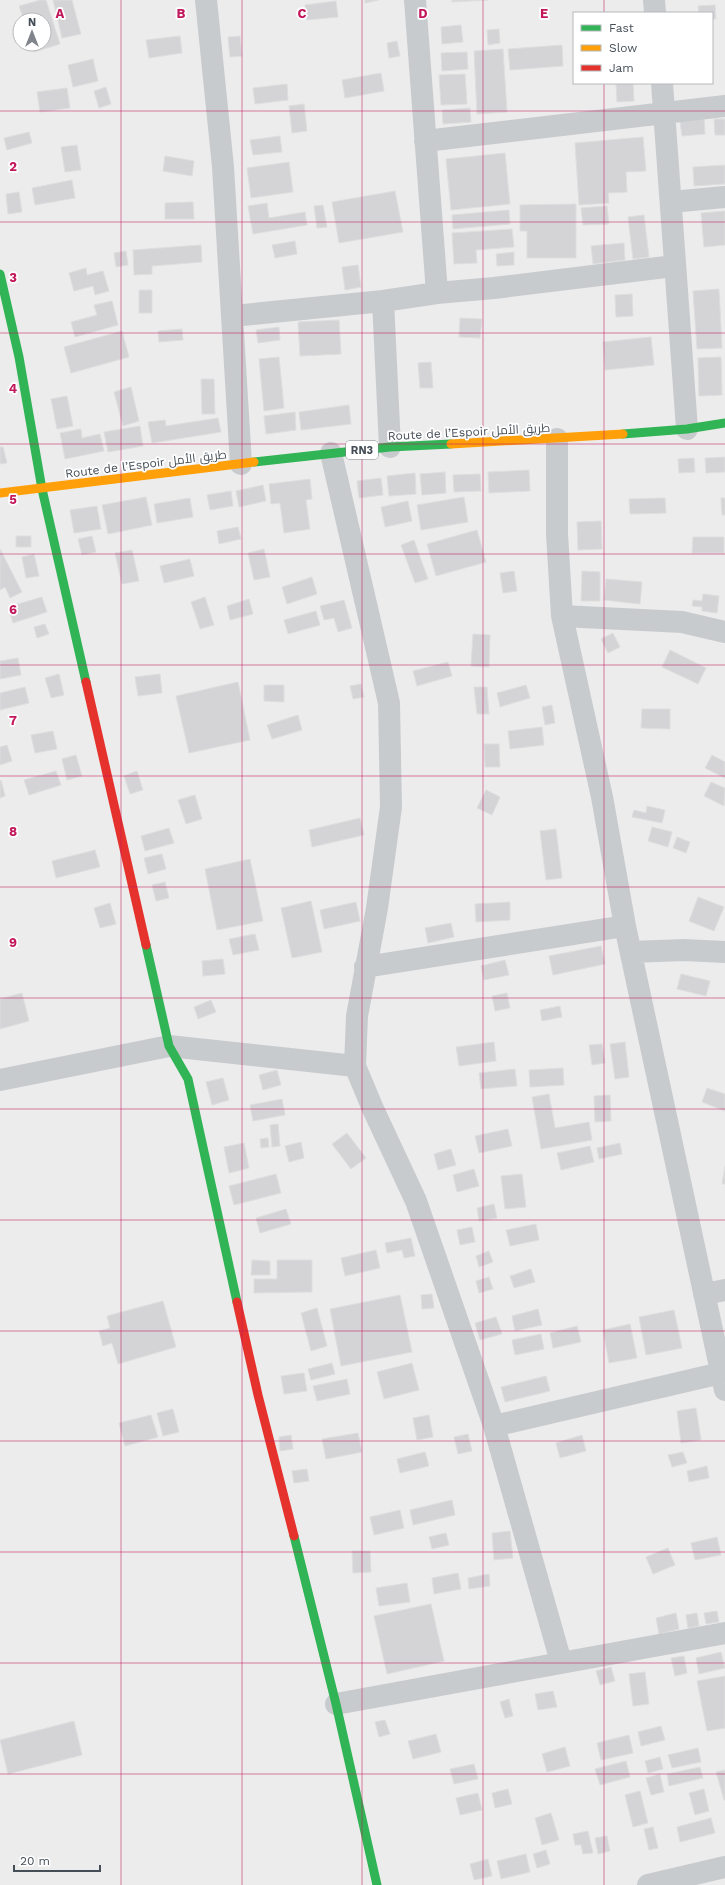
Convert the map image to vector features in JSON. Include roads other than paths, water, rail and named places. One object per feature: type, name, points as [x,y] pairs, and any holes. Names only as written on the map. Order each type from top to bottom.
[{"type":"main road","points":[[0,274],[18,357],[42,489],[169,1046],[188,1079],[258,1395],[336,1704],[377,1885]]},
{"type":"main road","name":"Route de l’Espoir طريق الأمل","points":[[0,493],[331,453],[390,448],[557,439],[687,428],[725,423]]},
{"type":"street","points":[[206,0],[223,167],[241,464]]},
{"type":"street","points":[[415,0],[438,293]]},
{"type":"street","points":[[654,0],[655,12]]},
{"type":"street","points":[[662,84],[674,266],[687,428]]},
{"type":"street","points":[[425,141],[725,106]]},
{"type":"street","points":[[671,202],[725,198]]},
{"type":"street","points":[[233,316],[383,301],[438,293],[494,288],[674,266]]},
{"type":"street","points":[[383,301],[390,448]]},
{"type":"street","points":[[494,1426],[723,1381],[715,1292],[625,926],[602,797],[562,616],[557,534],[557,439]]},
{"type":"street","points":[[331,453],[389,703],[391,807],[377,908],[357,1016],[355,1066],[373,1109],[416,1201],[494,1426],[561,1662]]},
{"type":"street","points":[[562,616],[682,622],[725,632]]},
{"type":"street","points":[[365,967],[625,926]]},
{"type":"street","points":[[631,952],[684,950],[725,952]]},
{"type":"street","points":[[0,1080],[169,1046],[355,1066]]},
{"type":"street","points":[[336,1704],[725,1633]]},
{"type":"street","points":[[648,1885],[725,1867]]}]
